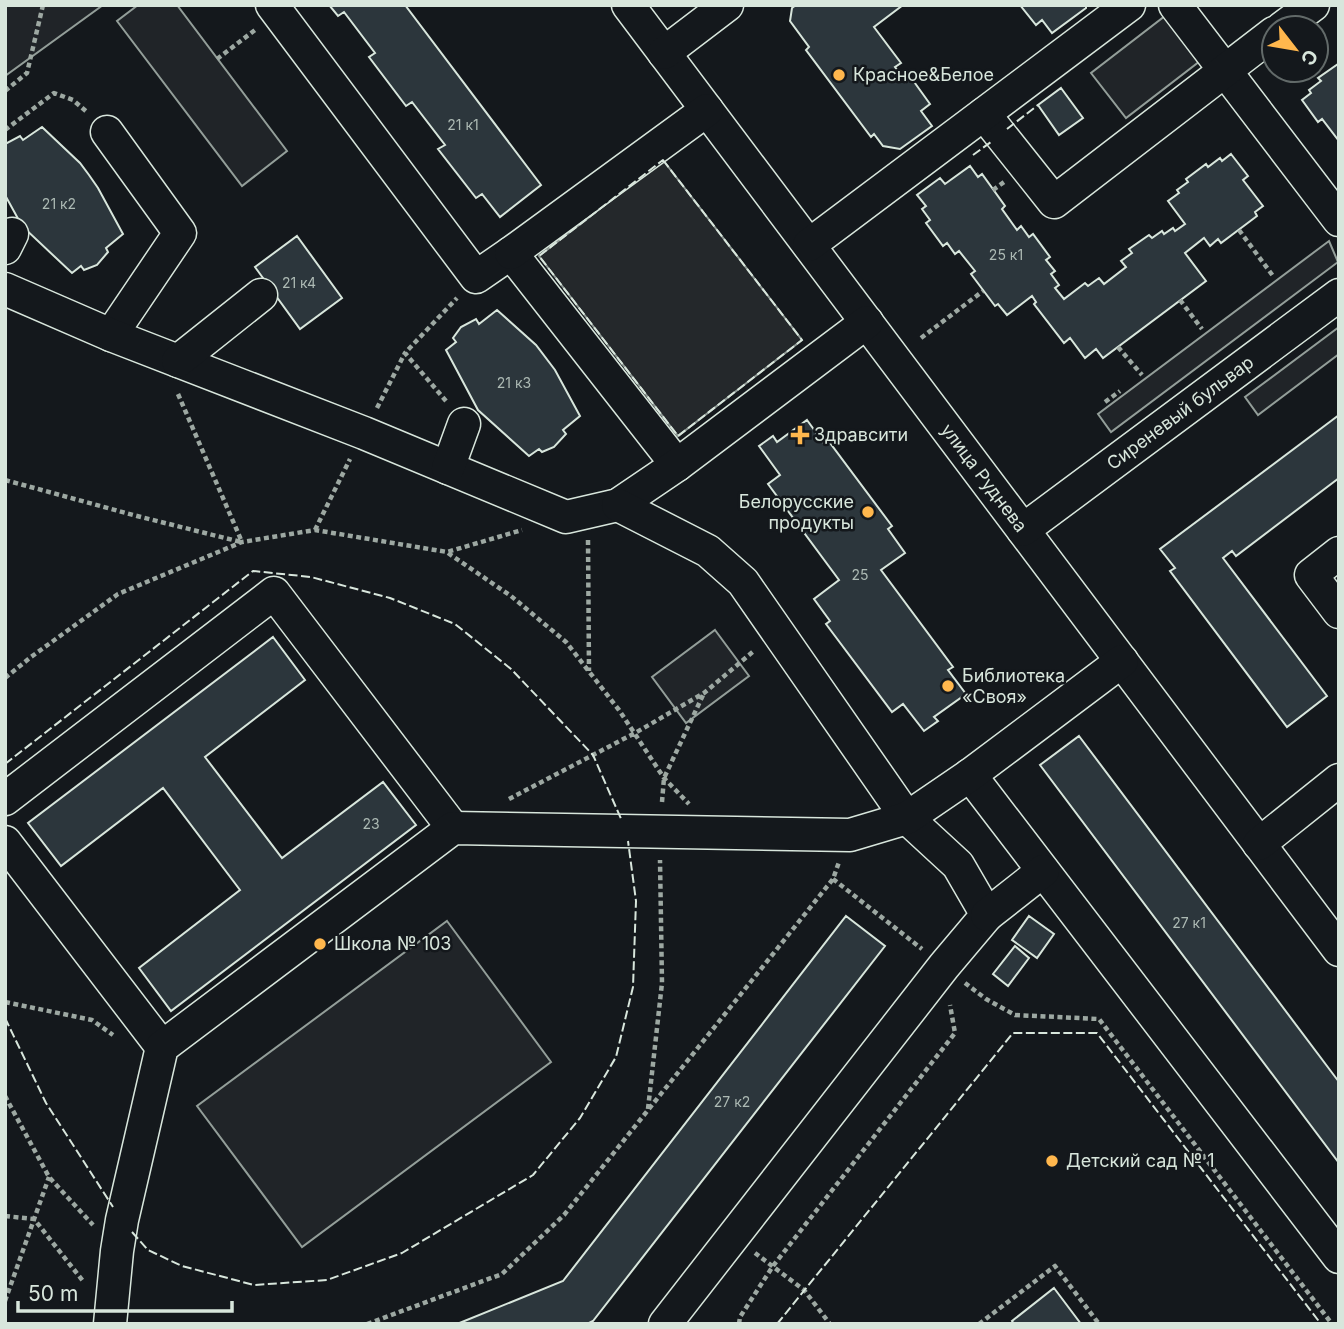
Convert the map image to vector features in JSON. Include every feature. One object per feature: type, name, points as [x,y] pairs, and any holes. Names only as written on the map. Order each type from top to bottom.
[{"type":"street","name":"улица Руднева","points":[[628,5],[1339,950]]},
{"type":"street","points":[[664,53],[727,5]]},
{"type":"street","points":[[809,245],[1129,5]]},
{"type":"street","points":[[275,9],[476,277],[707,110]]},
{"type":"street","points":[[1186,9],[1224,70],[1339,220]]},
{"type":"street","points":[[984,114],[1054,202],[1260,43]]},
{"type":"street","points":[[107,132],[180,233],[111,335]]},
{"type":"street","points":[[512,253],[677,465]]},
{"type":"street","points":[[5,289],[111,335],[351,428],[566,517],[618,505],[677,465],[867,322]]},
{"type":"street","points":[[169,358],[261,295]]},
{"type":"street","name":"Сиреневый бульвар","points":[[1023,530],[1339,295]]},
{"type":"street","points":[[448,468],[464,424]]},
{"type":"street","points":[[618,505],[708,551],[743,582],[908,818],[958,865],[987,915]]},
{"type":"street","points":[[1339,554],[1311,575],[1339,612]]},
{"type":"street","points":[[5,799],[274,593],[453,828]]},
{"type":"street","points":[[110,1319],[122,1220],[162,1047],[453,828],[850,835],[908,818],[1122,662]]},
{"type":"street","points":[[970,775],[1339,1257]]},
{"type":"street","points":[[1259,844],[1339,780]]},
{"type":"street","points":[[5,842],[162,1047]]},
{"type":"street","points":[[665,1324],[944,966],[987,915],[1043,871]]},
{"type":"path","points":[[5,91],[27,73],[43,5]]},
{"type":"path","points":[[218,59],[275,9]]},
{"type":"path","points":[[5,131],[54,93],[73,100],[107,132]]},
{"type":"path","points":[[1239,230],[1273,276]]},
{"type":"path","points":[[464,424],[405,353],[476,277]]},
{"type":"path","points":[[921,338],[983,291]]},
{"type":"path","points":[[1180,300],[1202,329]]},
{"type":"path","points":[[1118,347],[1142,375]]},
{"type":"path","points":[[5,480],[242,542],[169,358]]},
{"type":"path","points":[[1105,402],[1120,391]]},
{"type":"path","points":[[587,513],[589,672]]},
{"type":"path","points":[[447,552],[511,596],[566,642],[619,710],[664,778],[718,832]]},
{"type":"path","points":[[508,799],[635,733],[704,693],[777,631]]},
{"type":"path","points":[[647,1111],[662,983],[659,832],[664,778],[704,693]]},
{"type":"path","points":[[367,1324],[502,1274],[564,1215],[833,879],[850,835]]},
{"type":"path","points":[[833,879],[986,999],[1015,1015],[1099,1019],[1332,1324]]},
{"type":"path","points":[[746,1324],[740,1320],[773,1266],[955,1033],[944,966]]},
{"type":"path","points":[[5,1002],[92,1020],[122,1041]]},
{"type":"path","points":[[5,1096],[49,1177],[117,1251]]},
{"type":"path","points":[[5,1301],[49,1177]]},
{"type":"path","points":[[5,1216],[34,1219],[110,1319]]},
{"type":"path","points":[[733,1236],[804,1290],[830,1324]]},
{"type":"path","points":[[979,1324],[1055,1266],[1099,1324]]},
{"type":"shaded area","points":[[5,5],[103,5],[5,76]]},
{"type":"shaded area","points":[[138,5],[177,5],[287,151],[242,186],[117,21]]},
{"type":"shaded area","points":[[1165,16],[1200,61],[1126,118],[1091,73]]},
{"type":"shaded area","points":[[663,160],[802,340],[678,436],[539,256]]},
{"type":"shaded area","points":[[1329,241],[1338,262],[1111,432],[1098,414]]},
{"type":"shaded area","points":[[1339,327],[1339,354],[1258,415],[1245,397]]},
{"type":"shaded area","points":[[715,630],[749,676],[686,723],[652,677]]},
{"type":"shaded area","points":[[447,921],[551,1062],[302,1247],[197,1106]]},
{"type":"building","points":[[329,5],[405,5],[541,185],[500,217],[482,194],[476,198],[438,149],[445,145],[412,102],[406,106],[369,57],[375,53],[344,12],[338,16]]},
{"type":"building","points":[[796,5],[903,5],[874,27],[901,63],[895,67],[906,82],[912,79],[930,104],[921,111],[932,126],[900,149],[883,146],[874,134],[871,137],[806,50],[809,47],[790,21],[792,8]]},
{"type":"building","points":[[1020,5],[1086,5],[1086,8],[1052,33],[1042,20],[1036,25]]},
{"type":"building","points":[[1339,64],[1339,141],[1322,119],[1318,122],[1302,100],[1317,84],[1330,84],[1330,70]]},
{"type":"building","points":[[1061,88],[1083,118],[1059,135],[1038,105]]},
{"type":"building","points":[[42,127],[80,163],[98,188],[123,234],[106,248],[108,252],[97,265],[84,270],[81,266],[72,273],[22,226],[5,195],[5,144],[20,136],[23,140]]},
{"type":"building","points":[[1231,154],[1248,176],[1243,180],[1263,206],[1255,212],[1257,216],[1221,243],[1218,239],[1210,246],[1204,238],[1185,253],[1206,281],[1103,358],[1096,349],[1085,358],[1070,338],[1064,343],[1034,304],[1036,302],[1032,296],[1007,315],[998,304],[995,306],[971,274],[975,271],[959,251],[955,254],[947,243],[943,246],[926,223],[930,220],[922,209],[926,206],[917,195],[940,178],[945,184],[970,166],[978,177],[982,174],[1005,206],[1002,209],[1017,230],[1021,226],[1029,237],[1033,234],[1050,257],[1046,260],[1055,271],[1051,274],[1059,285],[1055,288],[1064,299],[1085,283],[1088,286],[1099,278],[1104,284],[1126,267],[1121,261],[1132,253],[1129,249],[1149,235],[1152,238],[1162,231],[1164,234],[1173,228],[1175,231],[1185,224],[1168,201],[1188,182],[1186,179],[1206,164],[1208,167]]},
{"type":"building","points":[[297,236],[342,298],[300,329],[255,267]]},
{"type":"building","points":[[497,310],[536,345],[555,370],[580,416],[563,430],[566,434],[554,447],[542,452],[539,449],[529,456],[478,410],[446,350],[456,342],[453,338],[461,327],[476,319],[479,324]]},
{"type":"building","points":[[1339,415],[1339,478],[1236,556],[1232,551],[1223,558],[1327,696],[1287,727],[1170,571],[1175,568],[1160,549]]},
{"type":"building","points":[[807,420],[823,442],[827,439],[892,526],[888,529],[905,553],[881,570],[953,667],[948,670],[966,694],[934,717],[938,721],[924,731],[903,704],[892,712],[826,624],[830,621],[814,599],[839,580],[768,484],[780,475],[759,446],[773,436],[777,442]]},
{"type":"building","points":[[273,637],[305,680],[205,757],[282,858],[383,782],[416,825],[171,1011],[139,968],[240,890],[163,788],[61,866],[28,823]]},
{"type":"building","points":[[1079,736],[1339,1082],[1339,1163],[1040,765]]},
{"type":"building","points":[[846,916],[885,946],[593,1321],[587,1324],[457,1324],[563,1281]]},
{"type":"building","points":[[1029,916],[1054,934],[1037,958],[1012,940]]},
{"type":"building","points":[[1015,946],[1029,958],[1008,986],[993,974]]},
{"type":"building","points":[[1054,1288],[1081,1324],[1014,1324],[1012,1321]]},
{"type":"fence","points":[[1007,129],[1038,105]]},
{"type":"fence","points":[[973,155],[991,142]]},
{"type":"fence","points":[[663,160],[802,340],[678,436],[539,256],[663,160]]},
{"type":"fence","points":[[5,764],[253,571],[311,577],[390,598],[455,624],[511,669],[593,755],[622,821]]},
{"type":"fence","points":[[132,1232],[148,1250],[182,1266],[254,1285],[327,1280],[402,1253],[533,1175],[580,1118],[616,1057],[633,987],[636,901],[628,841]]},
{"type":"fence","points":[[5,1018],[46,1103],[113,1207]]},
{"type":"fence","points":[[777,1324],[1013,1033],[1097,1033],[1321,1324]]},
{"type":"place","name":"Красное&Белое","points":[[839,75]]},
{"type":"place","name":"Здравсити","points":[[800,435]]},
{"type":"place","name":"Белорусские продукты","points":[[868,512]]},
{"type":"place","name":"Библиотека «Своя»","points":[[948,686]]},
{"type":"place","name":"Школа № 103","points":[[320,944]]},
{"type":"place","name":"Детский сад № 1","points":[[1052,1161]]}]
